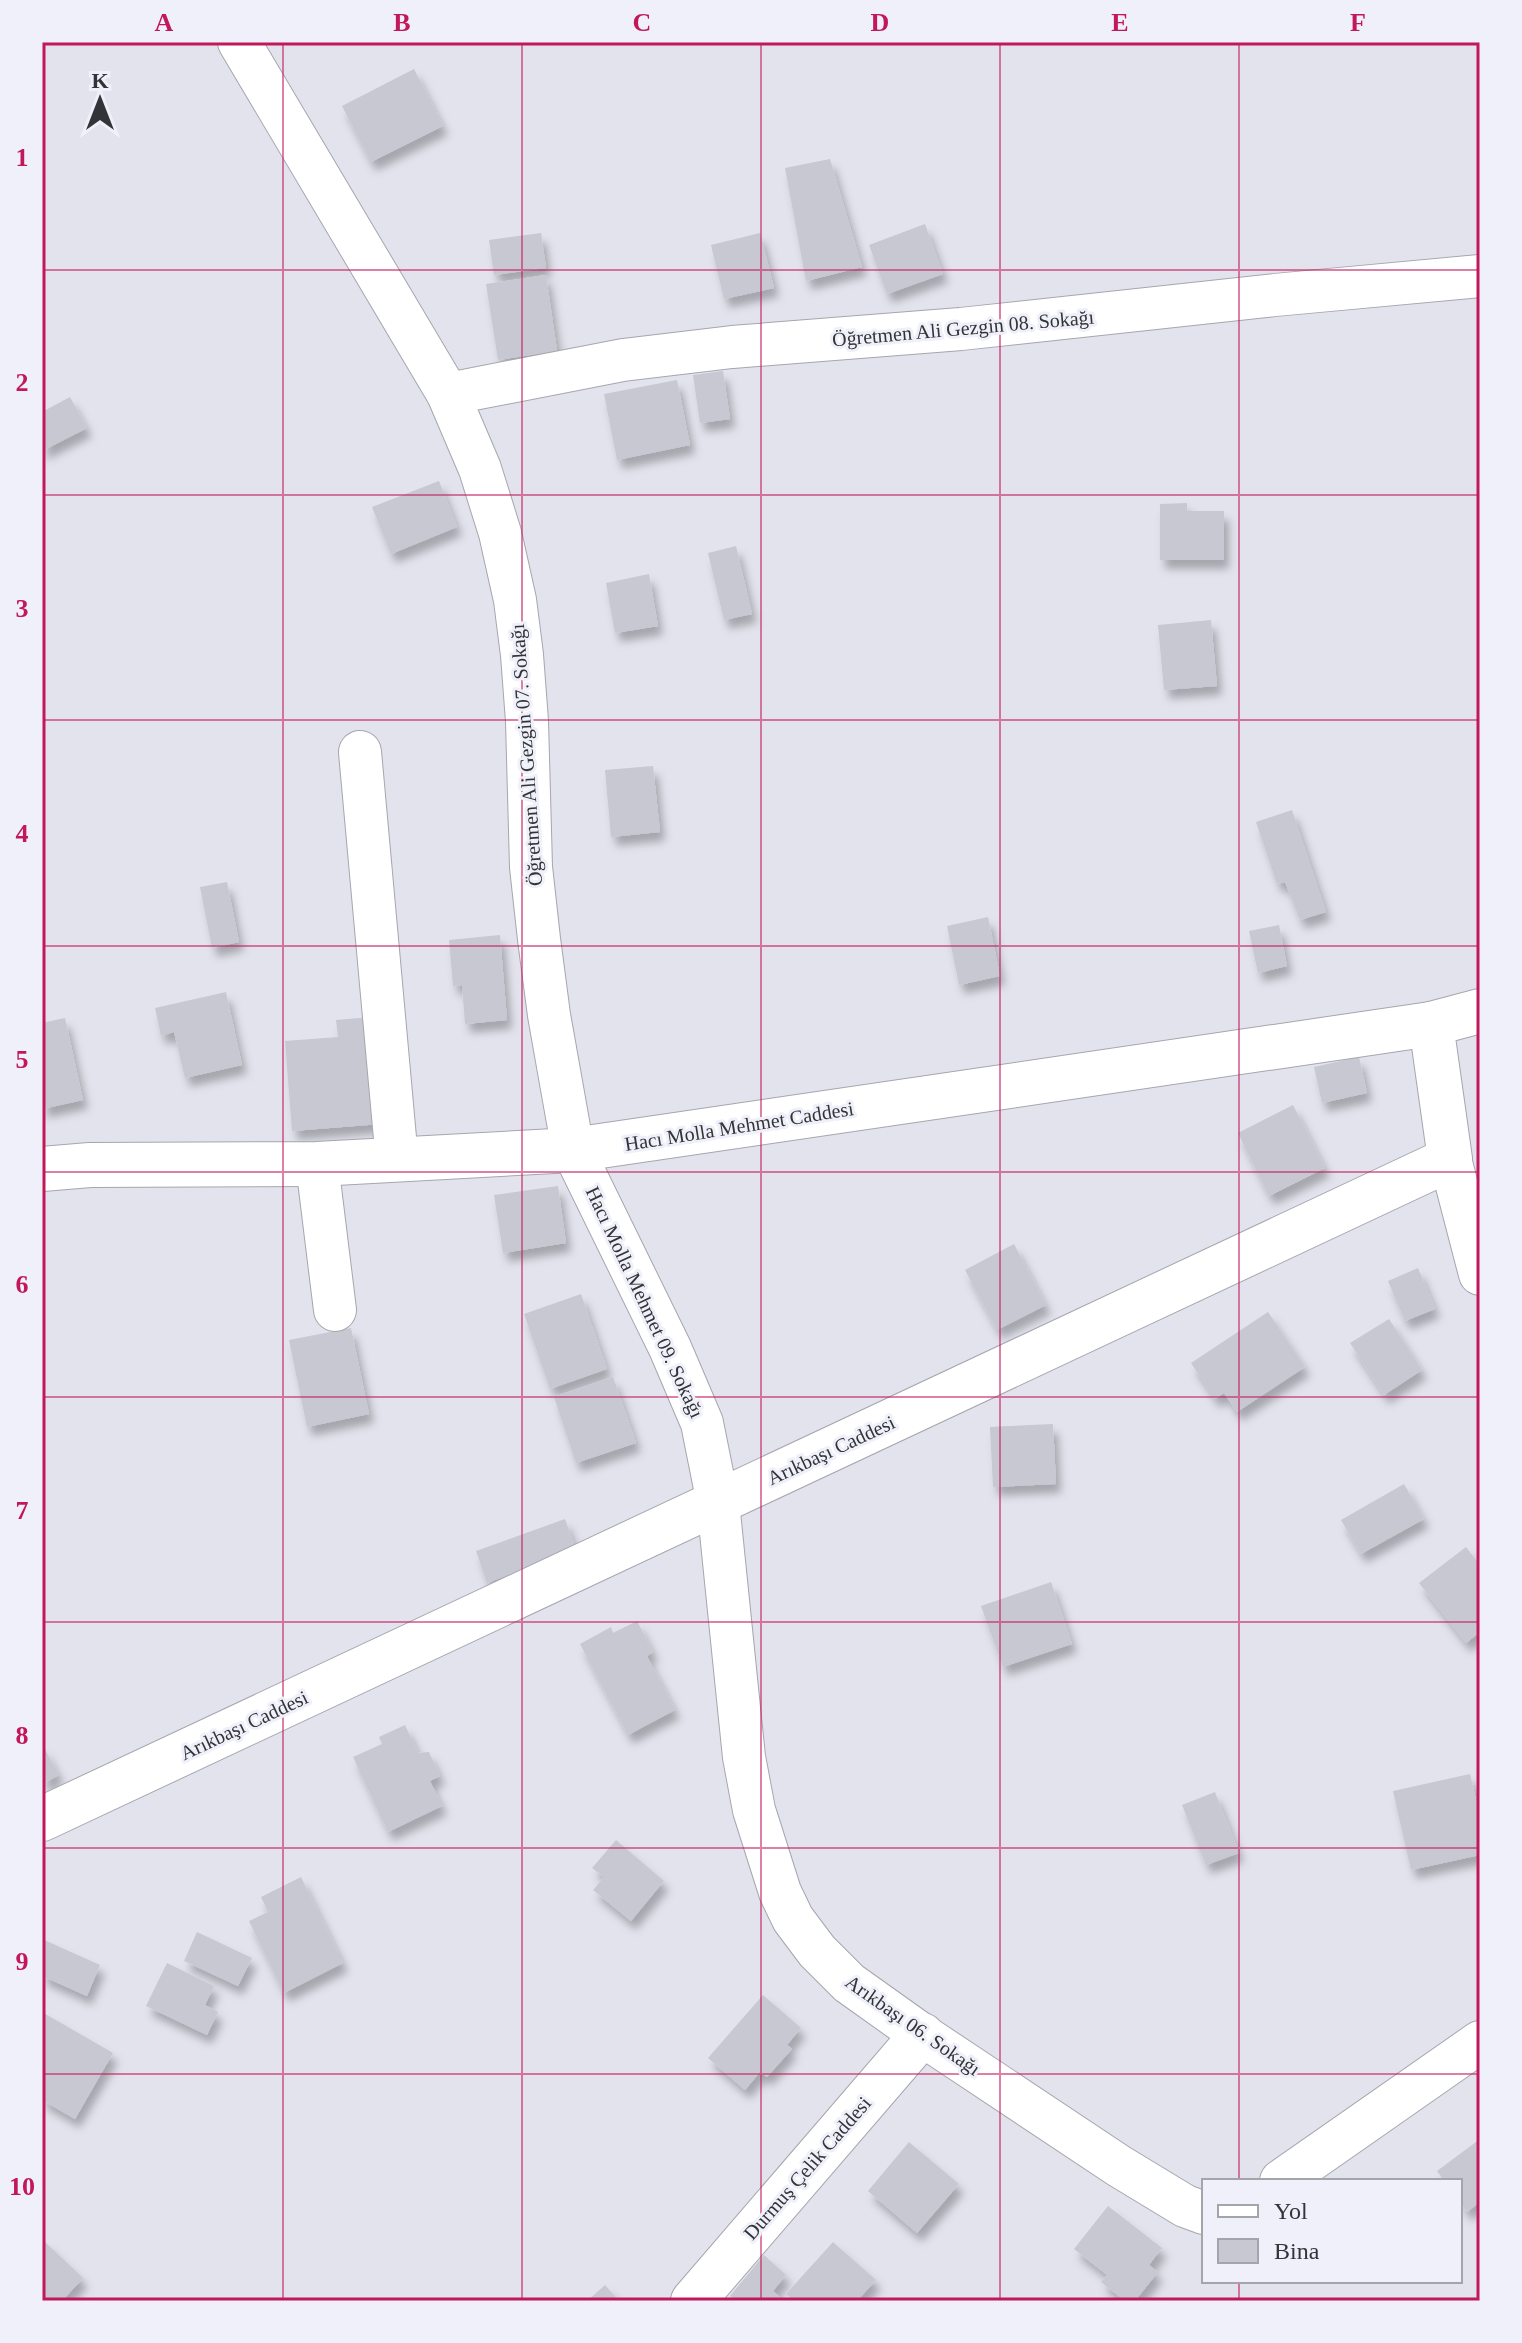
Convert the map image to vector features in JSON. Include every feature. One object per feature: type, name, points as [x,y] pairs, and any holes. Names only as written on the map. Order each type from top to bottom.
[{"type":"street","name":"Öğretmen Ali Gezgin 07. Sokağı","points":[[239,42],[448,394],[480,469],[500,533],[515,600],[527,721],[534,896],[549,1015],[573,1150]]},
{"type":"street","name":"Öğretmen Ali Gezgin 08. Sokağı","points":[[448,394],[623,360],[732,347],[961,329],[1480,276]]},
{"type":"street","points":[[360,752],[397,1160]]},
{"type":"street","points":[[1480,1011],[1431,1024],[1450,1159],[1480,1274]]},
{"type":"street","name":"Hacı Molla Mehmet Caddesi","points":[[42,1169],[90,1165],[317,1164],[573,1150],[1431,1024]]},
{"type":"street","name":"Hacı Molla Mehmet 09. Sokağı","points":[[573,1150],[670,1348],[702,1423],[718,1503]]},
{"type":"street","name":"Arıkbaşı Caddesi","points":[[42,1819],[1450,1159]]},
{"type":"street","points":[[317,1164],[335,1310]]},
{"type":"street","name":"Arıkbaşı 06. Sokağı","points":[[718,1503],[744,1757],[754,1810],[780,1892],[793,1919],[817,1951],[849,1983],[1119,2166],[1185,2206],[1202,2212]]},
{"type":"street","name":"Durmuş Çelik Caddesi","points":[[693,2301],[922,2035]]},
{"type":"street","points":[[1284,2179],[1480,2042]]},
{"type":"building","points":[[414,69],[443,126],[371,162],[342,106]]},
{"type":"building","points":[[830,159],[862,267],[806,281],[785,168]]},
{"type":"building","points":[[925,224],[943,274],[887,294],[869,245]]},
{"type":"building","points":[[541,233],[546,268],[494,275],[489,240]]},
{"type":"building","points":[[760,233],[774,288],[724,299],[711,245]]},
{"type":"building","points":[[546,275],[557,351],[498,360],[486,284]]},
{"type":"building","points":[[723,371],[730,419],[700,423],[693,375]]},
{"type":"building","points":[[677,380],[690,445],[617,460],[604,394]]},
{"type":"building","points":[[70,397],[87,428],[42,451],[42,412]]},
{"type":"building","points":[[439,481],[457,527],[391,554],[372,507]]},
{"type":"building","points":[[1187,503],[1187,511],[1224,511],[1224,560],[1160,560],[1160,504]]},
{"type":"building","points":[[736,546],[752,614],[724,620],[708,553]]},
{"type":"building","points":[[649,574],[658,626],[615,633],[606,583]]},
{"type":"building","points":[[1211,620],[1217,686],[1164,690],[1158,625]]},
{"type":"building","points":[[653,766],[660,832],[611,837],[605,770]]},
{"type":"building","points":[[1292,810],[1326,912],[1300,920],[1285,882],[1277,884],[1256,822]]},
{"type":"building","points":[[227,882],[239,942],[212,948],[200,887]]},
{"type":"building","points":[[988,917],[1000,976],[959,985],[947,926]]},
{"type":"building","points":[[1279,925],[1287,966],[1258,973],[1249,931]]},
{"type":"building","points":[[500,935],[507,1020],[465,1024],[462,985],[453,986],[449,940]]},
{"type":"building","points":[[226,992],[242,1065],[185,1078],[174,1032],[161,1036],[155,1008]]},
{"type":"building","points":[[372,1017],[381,1124],[292,1131],[285,1041],[338,1037],[336,1020]]},
{"type":"building","points":[[65,1018],[83,1100],[42,1109],[42,1023]]},
{"type":"building","points":[[1359,1057],[1367,1093],[1322,1103],[1314,1067]]},
{"type":"building","points":[[1293,1105],[1325,1168],[1269,1196],[1238,1133]]},
{"type":"building","points":[[558,1186],[566,1243],[503,1253],[494,1195]]},
{"type":"building","points":[[1014,1244],[1046,1305],[997,1330],[965,1270]]},
{"type":"building","points":[[1418,1268],[1435,1309],[1405,1321],[1388,1281]]},
{"type":"building","points":[[581,1294],[607,1369],[550,1389],[524,1314]]},
{"type":"building","points":[[1268,1312],[1305,1367],[1237,1412],[1224,1393],[1215,1399],[1191,1363]]},
{"type":"building","points":[[1389,1319],[1422,1370],[1384,1395],[1350,1343]]},
{"type":"building","points":[[351,1328],[369,1414],[307,1427],[289,1340]]},
{"type":"building","points":[[613,1377],[636,1443],[576,1463],[554,1397]]},
{"type":"building","points":[[1053,1424],[1056,1484],[993,1487],[990,1427]]},
{"type":"building","points":[[1404,1484],[1424,1519],[1361,1554],[1341,1520]]},
{"type":"building","points":[[565,1519],[576,1550],[487,1583],[476,1551]]},
{"type":"building","points":[[1466,1547],[1480,1565],[1480,1632],[1466,1643],[1419,1583]]},
{"type":"building","points":[[1051,1582],[1072,1644],[1003,1667],[981,1606]]},
{"type":"building","points":[[637,1621],[653,1652],[647,1656],[675,1710],[628,1735],[580,1644],[611,1627],[613,1633]]},
{"type":"building","points":[[405,1725],[418,1753],[429,1752],[440,1776],[430,1781],[442,1806],[388,1832],[353,1757],[382,1744],[379,1737]]},
{"type":"building","points":[[42,1744],[59,1775],[42,1784]]},
{"type":"building","points":[[1470,1774],[1480,1818],[1480,1855],[1411,1870],[1393,1791]]},
{"type":"building","points":[[1215,1792],[1239,1853],[1206,1865],[1182,1805]]},
{"type":"building","points":[[616,1840],[664,1881],[631,1921],[593,1890],[604,1877],[592,1868]]},
{"type":"building","points":[[301,1877],[343,1963],[284,1993],[249,1921],[268,1912],[261,1897]]},
{"type":"building","points":[[197,1932],[252,1958],[238,1986],[184,1961]]},
{"type":"building","points":[[42,1939],[100,1965],[87,1996],[42,1976]]},
{"type":"building","points":[[167,1963],[214,1986],[205,2005],[218,2012],[207,2035],[146,2006]]},
{"type":"building","points":[[763,1995],[801,2028],[787,2045],[792,2049],[767,2077],[760,2072],[745,2090],[708,2058]]},
{"type":"building","points":[[42,2012],[113,2053],[75,2119],[42,2100]]},
{"type":"building","points":[[1480,2139],[1480,2202],[1467,2212],[1462,2205],[1462,2179],[1443,2179],[1437,2171]]},
{"type":"building","points":[[909,2142],[959,2184],[917,2233],[868,2191]]},
{"type":"building","points":[[1108,2206],[1162,2248],[1149,2265],[1158,2272],[1135,2301],[1125,2301],[1101,2282],[1107,2275],[1074,2249]]},
{"type":"building","points":[[42,2239],[83,2278],[62,2301],[42,2301]]},
{"type":"building","points":[[833,2242],[876,2280],[857,2301],[794,2301],[786,2294]]},
{"type":"building","points":[[764,2255],[786,2275],[773,2291],[784,2301],[737,2301],[730,2296]]},
{"type":"building","points":[[605,2285],[619,2301],[587,2301]]}]
